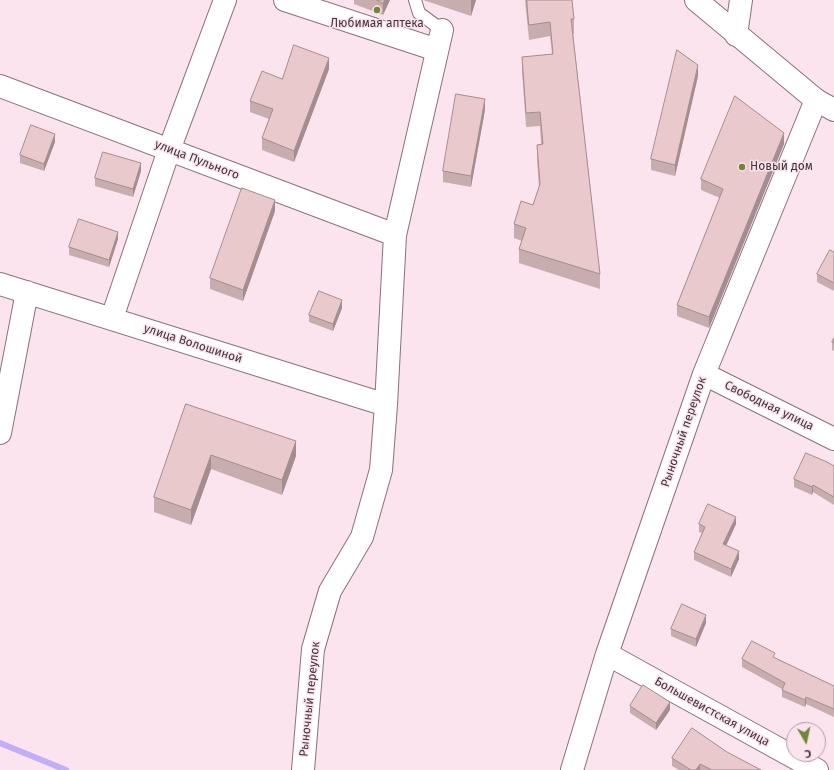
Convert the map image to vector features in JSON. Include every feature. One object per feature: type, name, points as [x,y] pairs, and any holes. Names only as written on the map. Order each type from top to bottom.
[{"type":"street","points":[[112,318],[169,150],[225,0]]},
{"type":"street","points":[[285,0],[439,40]]},
{"type":"street","points":[[696,0],[736,35],[825,105]]},
{"type":"street","points":[[736,35],[741,0]]},
{"type":"street","name":"Рыночный переулок","points":[[303,770],[313,649],[330,591],[362,538],[381,470],[395,235],[439,40]]},
{"type":"street","name":"улица Пульного","points":[[0,86],[395,235]]},
{"type":"street","name":"Рыночный переулок","points":[[572,770],[608,654],[704,374],[825,105]]},
{"type":"street","name":"улица Волошиной","points":[[0,284],[386,405]]},
{"type":"street","points":[[0,433],[27,292]]},
{"type":"street","name":"Свободная улица","points":[[704,374],[834,439]]},
{"type":"street","name":"Большевистская улица","points":[[608,654],[817,770]]},
{"type":"lane","points":[[415,0],[419,13],[439,40]]},
{"type":"building","points":[[377,0],[385,0],[383,3]]},
{"type":"building","points":[[527,0],[572,0],[574,19],[571,19],[600,274],[519,249],[526,228],[514,224],[521,201],[533,205],[540,184],[537,145],[543,144],[540,112],[526,113],[522,57],[553,54],[550,22],[529,25]]},
{"type":"building","points":[[294,45],[329,58],[294,151],[262,138],[273,109],[250,101],[262,71],[282,79]]},
{"type":"building","points":[[677,50],[698,65],[675,165],[651,159]]},
{"type":"building","points":[[456,94],[485,99],[471,176],[443,171]]},
{"type":"building","points":[[735,96],[784,133],[709,317],[677,305],[723,189],[701,179]]},
{"type":"building","points":[[31,125],[55,134],[44,164],[20,155]]},
{"type":"building","points":[[103,152],[141,163],[133,189],[95,178]]},
{"type":"building","points":[[242,188],[275,200],[243,290],[210,278]]},
{"type":"building","points":[[79,219],[118,232],[109,260],[69,247]]},
{"type":"building","points":[[830,250],[834,252],[834,283],[817,274]]},
{"type":"building","points":[[319,291],[342,300],[333,324],[309,315]]},
{"type":"building","points":[[186,404],[296,441],[282,480],[211,455],[191,510],[154,497]]},
{"type":"building","points":[[806,453],[834,466],[834,497],[813,485],[812,487],[794,479]]},
{"type":"building","points":[[708,504],[736,517],[723,544],[739,551],[731,569],[694,552],[705,527],[699,524]]},
{"type":"building","points":[[682,604],[706,615],[696,639],[671,629]]},
{"type":"building","points":[[752,641],[775,653],[773,657],[834,686],[834,709],[806,697],[805,700],[782,690],[785,683],[742,659]]},
{"type":"building","points":[[643,685],[670,702],[656,723],[630,706]]},
{"type":"building","points":[[692,728],[727,752],[761,770],[712,770],[700,764],[696,770],[691,770],[672,758]]},
{"type":"waterway","points":[[0,743],[66,770]]},
{"type":"place","name":"Любимая аптека","points":[[377,10]]},
{"type":"place","name":"Новый дом","points":[[742,167]]}]
